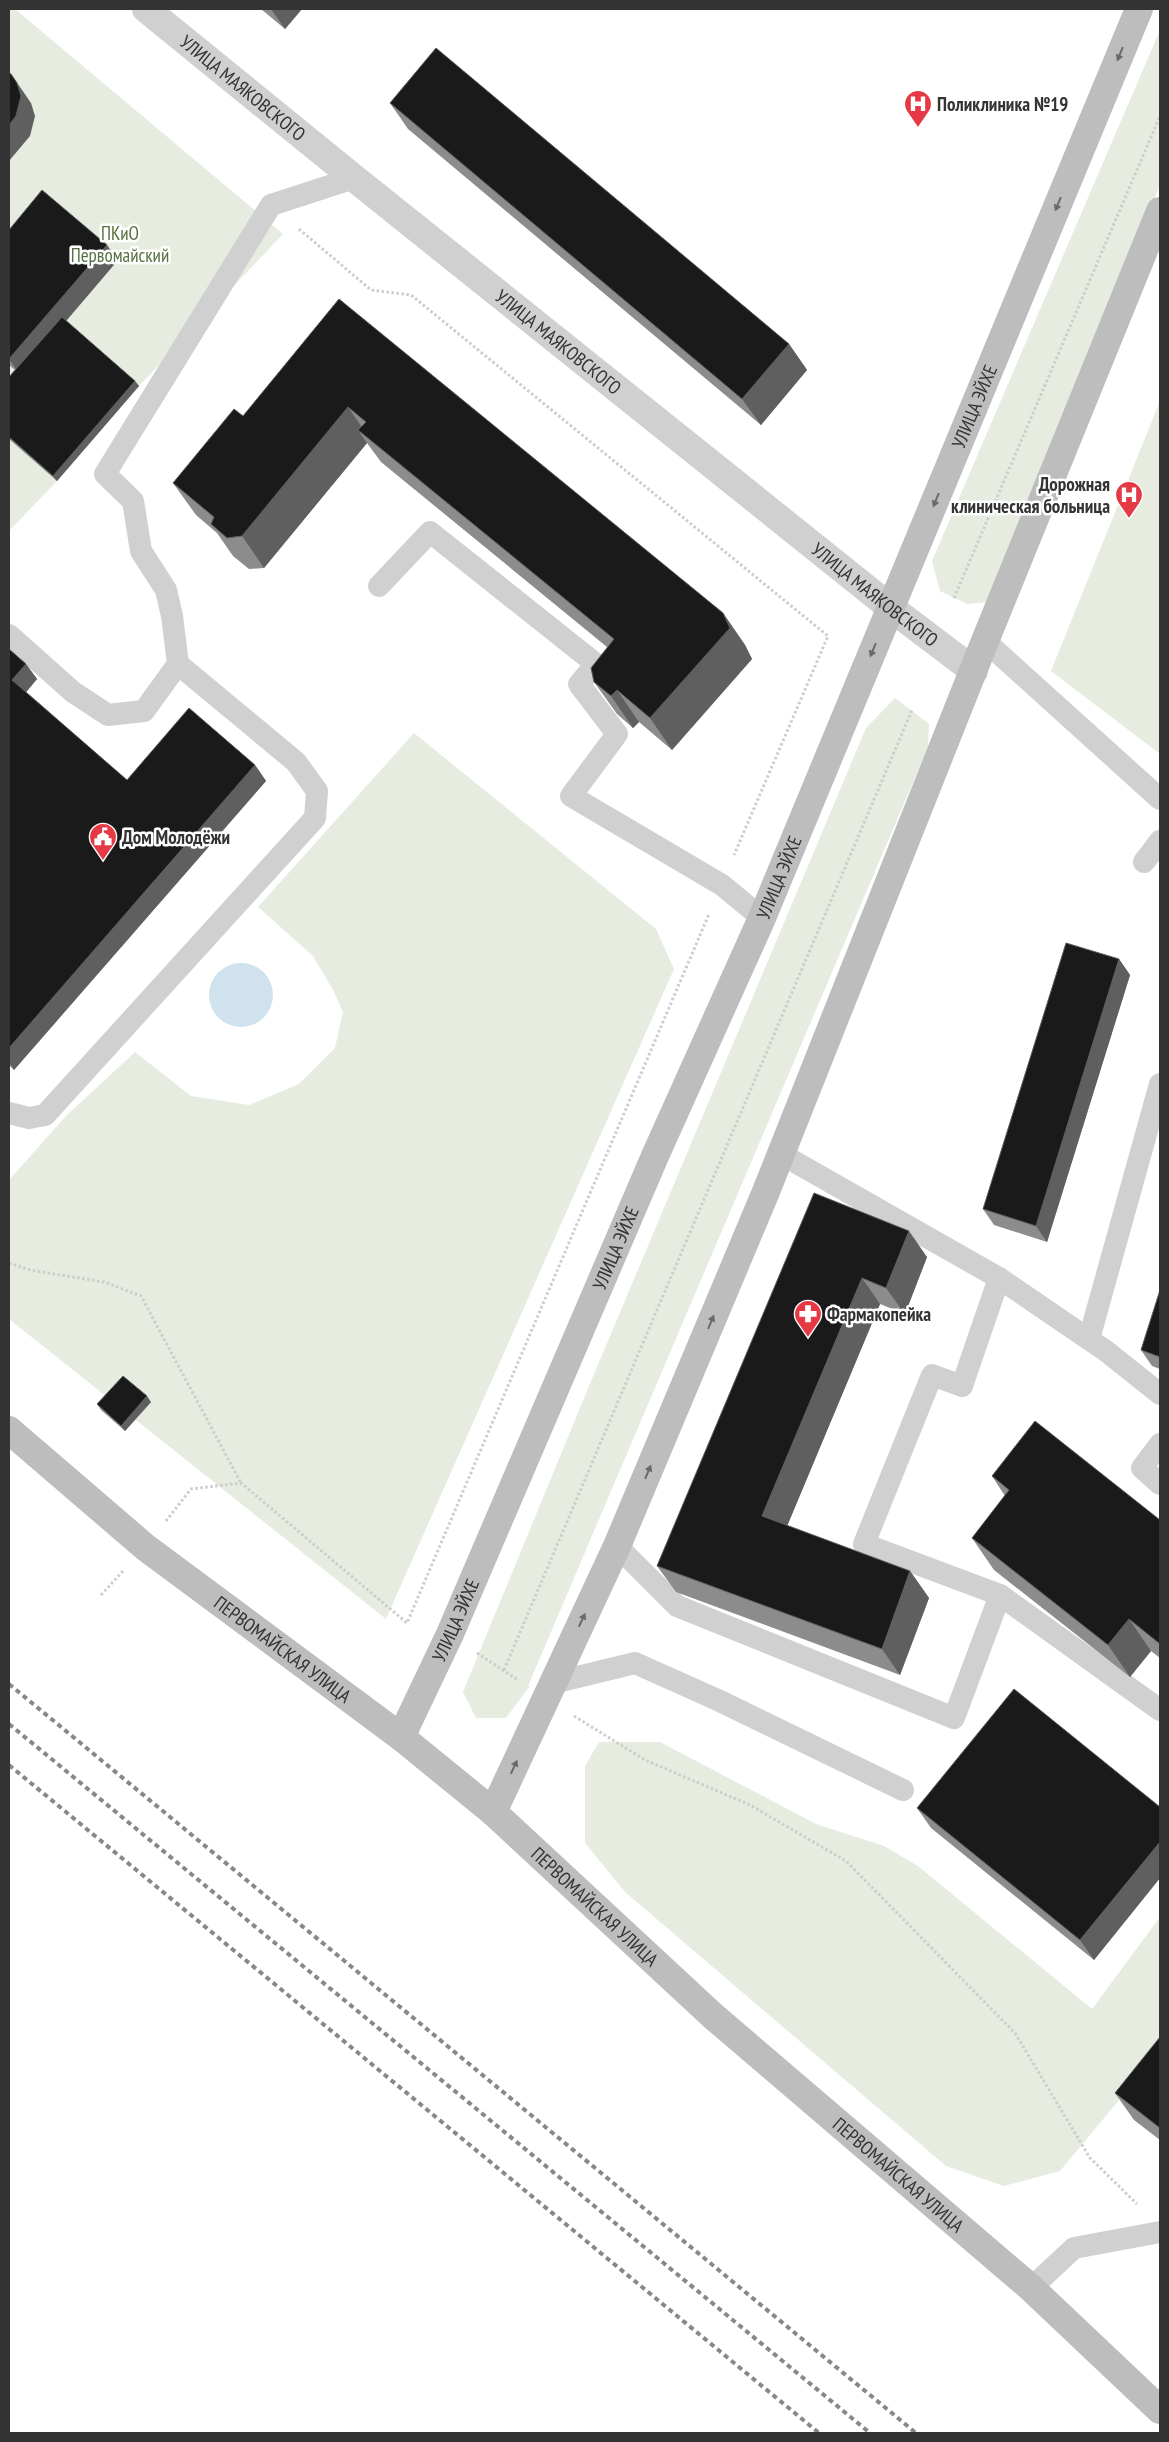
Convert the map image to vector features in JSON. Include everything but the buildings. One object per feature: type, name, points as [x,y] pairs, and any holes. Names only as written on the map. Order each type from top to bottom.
[{"type":"main road","name":"УЛИЦА ЭЙХЕ","points":[[401,1738],[450,1634],[655,1156],[762,918],[1138,9]]},
{"type":"main road","points":[[493,1812],[617,1546],[781,1154],[985,641],[1160,211]]},
{"type":"main road","name":"ПЕРВОМАЙСКАЯ УЛИЦА","points":[[9,1430],[145,1547],[401,1738],[493,1812],[713,2016],[1031,2288],[1160,2410]]},
{"type":"street","name":"УЛИЦА МАЯКОВСКОГО","points":[[146,9],[891,608],[974,671]]},
{"type":"lane","points":[[9,635],[73,692],[108,715],[144,711],[178,664],[172,616],[166,590],[141,551],[133,501],[105,474],[271,205],[354,178]]},
{"type":"lane","points":[[379,586],[430,532],[596,664],[579,684],[616,734],[571,796],[722,885],[762,918]]},
{"type":"lane","points":[[985,641],[1160,799]]},
{"type":"lane","points":[[9,1113],[29,1118],[45,1115],[315,818],[317,791],[296,762],[178,664]]},
{"type":"lane","points":[[1144,862],[1160,841]]},
{"type":"lane","points":[[1089,1339],[1160,1084]]},
{"type":"lane","points":[[781,1154],[999,1278],[1089,1339],[1160,1394]]},
{"type":"lane","points":[[999,1278],[962,1386],[932,1375],[864,1544],[1000,1594],[1160,1710]]},
{"type":"lane","points":[[1160,1444],[1142,1468],[1160,1484]]},
{"type":"lane","points":[[617,1546],[677,1606],[954,1718],[1000,1594]]},
{"type":"lane","points":[[549,1690],[635,1663],[720,1701],[903,1790]]},
{"type":"lane","points":[[1031,2288],[1074,2248],[1153,2234]]},
{"type":"path","points":[[954,598],[1160,116]]},
{"type":"path","points":[[271,205],[371,290],[411,295],[828,636],[407,1623]]},
{"type":"path","points":[[504,1670],[912,710]]},
{"type":"path","points":[[9,1263],[30,1270],[104,1282],[141,1296],[241,1483],[407,1623],[450,1634],[504,1670],[549,1690],[645,1760],[750,1804],[846,1861],[1014,2033],[1090,2158],[1137,2203],[1153,2234]]},
{"type":"path","points":[[191,1489],[241,1483]]},
{"type":"green space","name":"ПКиО Первомайский","points":[[9,9],[15,9],[283,234],[139,386],[57,481],[9,531]]},
{"type":"green space","points":[[1160,30],[1160,185],[990,602],[967,604],[940,591],[932,561]]},
{"type":"green space","name":"Дорожная клиническая больница","points":[[1160,401],[1160,754],[1051,671]]},
{"type":"green space","points":[[895,698],[929,724],[928,747],[528,1686],[530,1686],[506,1718],[476,1718],[463,1692],[589,1386],[866,728]]},
{"type":"green space","points":[[414,733],[656,929],[674,969],[386,1619],[9,1319],[9,1180],[66,1116],[135,1052],[191,1096],[249,1105],[299,1084],[335,1048],[343,1012],[333,990],[313,956],[258,907]]},
{"type":"green space","points":[[599,1742],[660,1742],[816,1824],[884,1846],[918,1866],[1092,2009],[1160,1917],[1160,2051],[1060,2171],[1004,2186],[946,2166],[625,1892],[585,1843],[585,1766]]},
{"type":"water","points":[[241,963],[259,969],[267,977],[273,995],[267,1013],[259,1021],[241,1027],[223,1021],[215,1013],[209,995],[215,977],[223,969]]},
{"type":"railway","points":[[9,1684],[916,2433]]},
{"type":"railway","points":[[9,1724],[870,2433]]},
{"type":"railway","points":[[9,1765],[819,2433]]},
{"type":"place","name":"Поликлиника №19","points":[[918,128]]},
{"type":"place","name":"Дорожная клиническая больница","points":[[1129,519]]},
{"type":"place","name":"Дом Молодёжи","points":[[103,861]]},
{"type":"place","name":"Фармакопейка","points":[[808,1338]]}]
